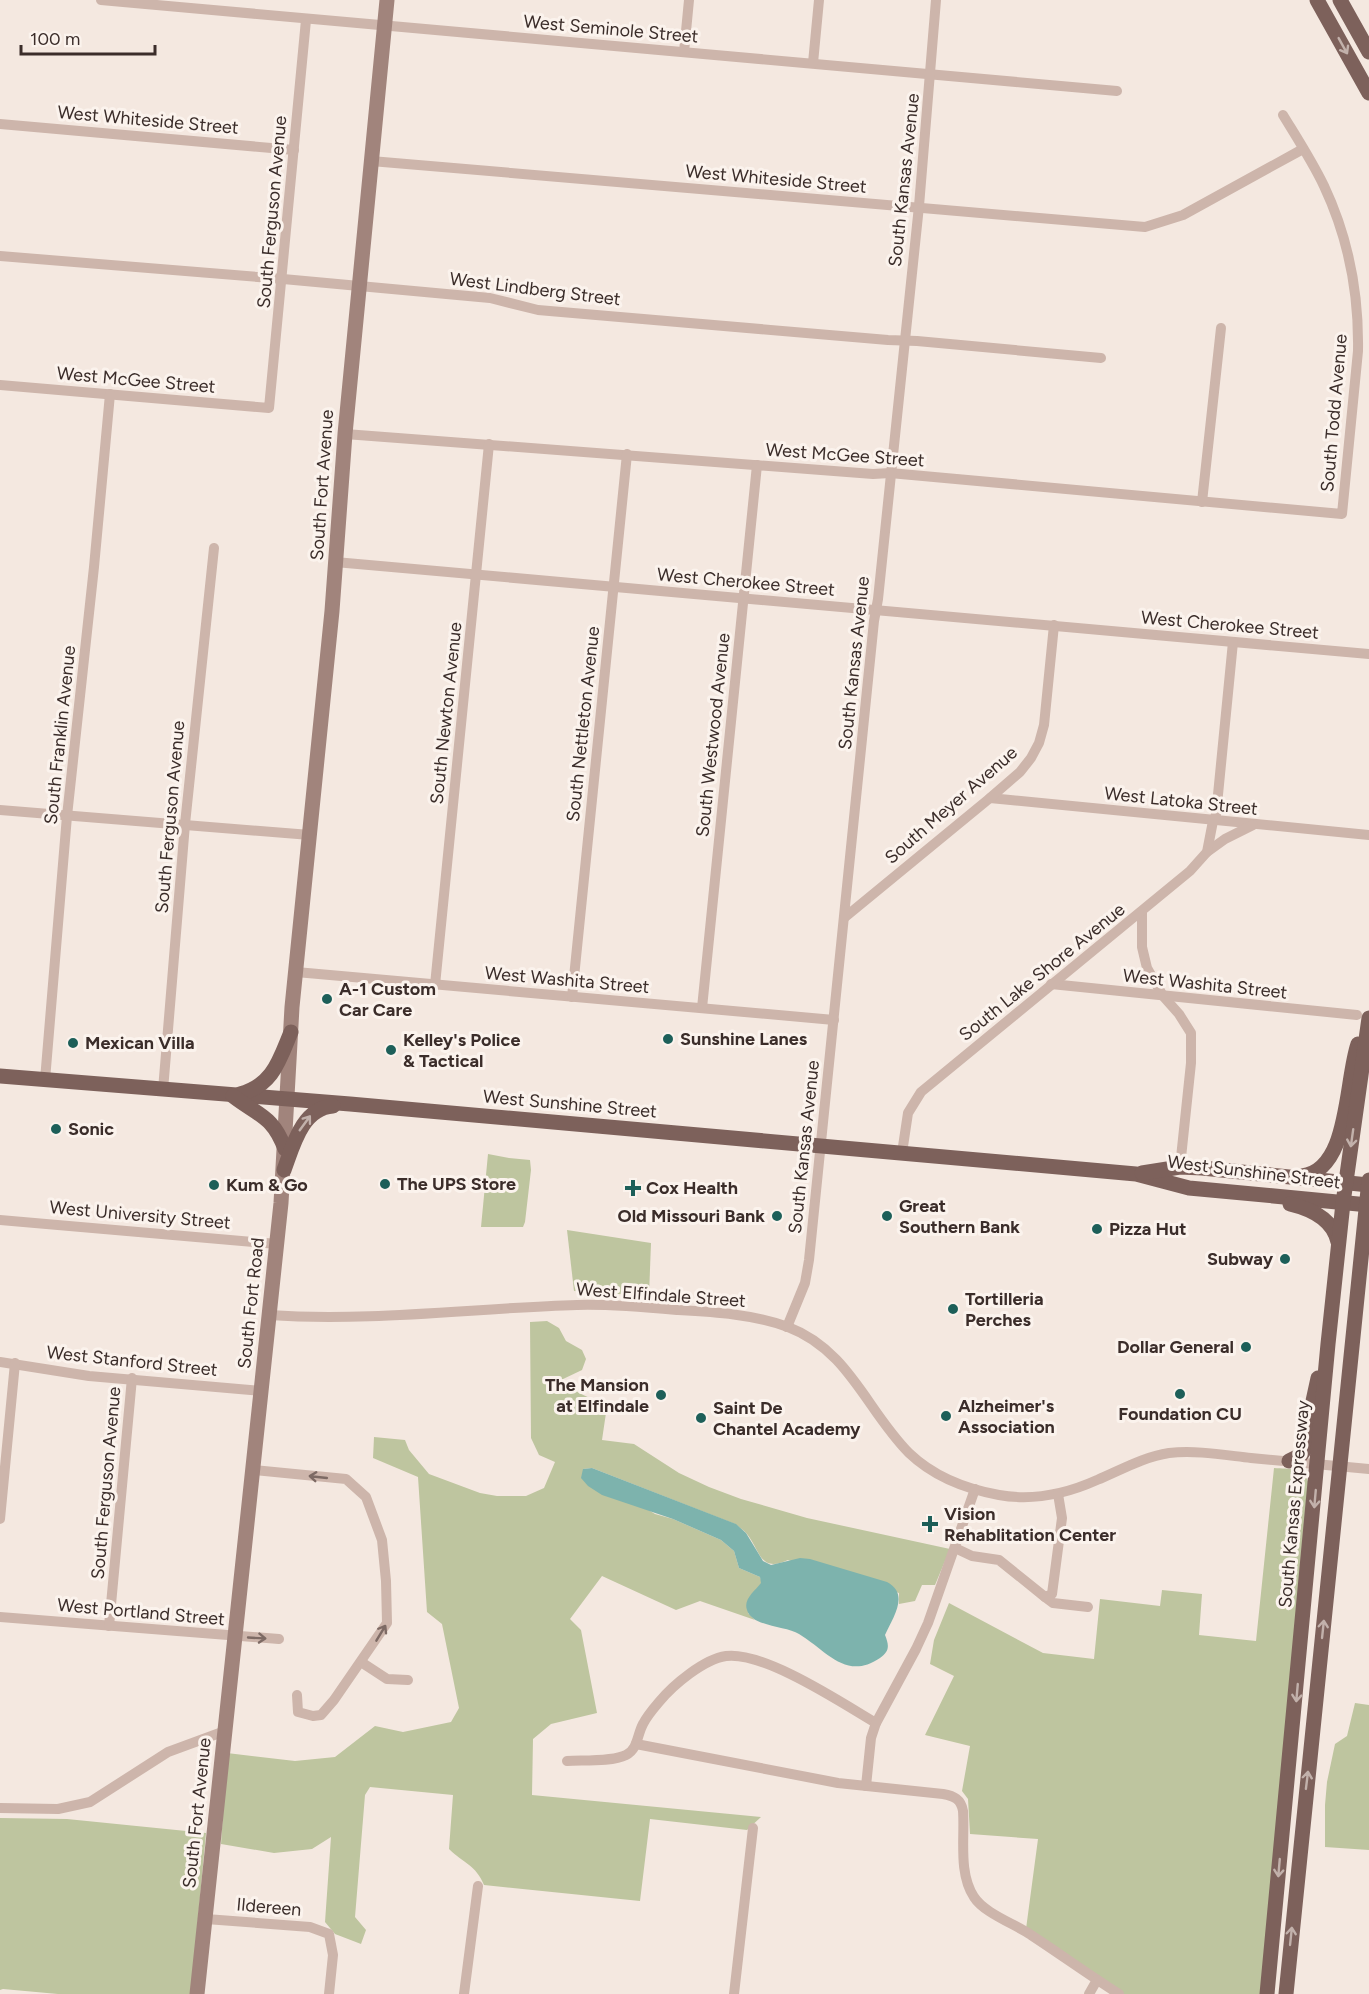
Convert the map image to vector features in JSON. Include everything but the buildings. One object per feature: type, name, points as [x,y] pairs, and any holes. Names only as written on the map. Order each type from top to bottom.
[{"type":"main road","points":[[1317,0],[1369,93]]},
{"type":"main road","points":[[1340,0],[1369,52]]},
{"type":"main road","points":[[1295,1177],[1320,1170],[1334,1152],[1342,1127],[1352,1064],[1365,1015]]},
{"type":"main road","name":"South Kansas Expressway","points":[[1267,1994],[1328,1344],[1365,1015]]},
{"type":"main road","points":[[233,1096],[254,1090],[268,1078],[282,1055],[291,1032]]},
{"type":"main road","name":"West Sunshine Street","points":[[0,1076],[350,1104],[1136,1174],[1189,1188],[1368,1205]]},
{"type":"main road","points":[[233,1096],[272,1124],[285,1149]]},
{"type":"main road","points":[[284,1170],[297,1136],[310,1116],[322,1106],[350,1104]]},
{"type":"main road","name":"West Sunshine Street","points":[[1136,1174],[1180,1167],[1369,1185]]},
{"type":"main road","points":[[1286,1994],[1369,1180]]},
{"type":"main road","points":[[1189,1188],[1283,1202],[1305,1208],[1330,1224],[1337,1236],[1339,1246]]},
{"type":"main road","points":[[1343,1425],[1360,1360],[1369,1279]]},
{"type":"main road","points":[[1289,1461],[1301,1455],[1307,1446],[1314,1394],[1328,1344]]},
{"type":"street","name":"West Seminole Street","points":[[101,0],[1118,91]]},
{"type":"street","name":"South Fort Avenue","points":[[296,972],[332,611],[358,286],[387,0]]},
{"type":"street","points":[[684,52],[689,0]]},
{"type":"street","points":[[813,63],[819,0]]},
{"type":"street","name":"South Kansas Avenue","points":[[787,1327],[802,1293],[807,1273],[919,206],[936,0]]},
{"type":"street","name":"South Ferguson Avenue","points":[[269,408],[306,20]]},
{"type":"street","name":"South Todd Avenue","points":[[1283,115],[1324,187],[1341,229],[1351,269],[1358,330],[1342,514]]},
{"type":"street","name":"West Whiteside Street","points":[[0,124],[294,150]]},
{"type":"street","name":"West Whiteside Street","points":[[371,161],[1145,227],[1183,215],[1303,149]]},
{"type":"street","name":"West Lindberg Street","points":[[0,256],[490,298],[538,310],[1101,358]]},
{"type":"street","points":[[1202,502],[1221,328]]},
{"type":"street","name":"West McGee Street","points":[[0,385],[269,408]]},
{"type":"street","name":"South Franklin Avenue","points":[[45,1080],[67,816],[93,579],[110,394]]},
{"type":"street","name":"West McGee Street","points":[[345,434],[873,474],[890,473],[1342,514]]},
{"type":"street","name":"South Newton Avenue","points":[[435,985],[489,444]]},
{"type":"street","name":"South Nettleton Avenue","points":[[572,997],[627,454]]},
{"type":"street","name":"South Westwood Avenue","points":[[702,1008],[757,465]]},
{"type":"street","name":"South Ferguson Avenue","points":[[163,1090],[185,824],[214,548]]},
{"type":"street","name":"West Cherokee Street","points":[[335,562],[1369,654]]},
{"type":"street","name":"South Meyer Avenue","points":[[844,918],[990,798],[1020,772],[1031,758],[1039,743],[1045,717],[1054,625]]},
{"type":"street","points":[[1207,852],[1216,815],[1233,642]]},
{"type":"street","name":"West Latoka Street","points":[[990,798],[1369,835]]},
{"type":"street","points":[[0,810],[310,835]]},
{"type":"street","name":"South Lake Shore Avenue","points":[[903,1153],[907,1119],[917,1096],[1051,984],[1142,912],[1190,871],[1207,852],[1225,839],[1254,825]]},
{"type":"street","points":[[1142,912],[1143,955],[1150,974],[1163,996],[1179,1014],[1191,1033],[1191,1063],[1180,1167]]},
{"type":"street","name":"West Washita Street","points":[[296,972],[834,1020]]},
{"type":"street","name":"South Fort Road","points":[[235,1636],[284,1170],[296,972]]},
{"type":"street","name":"West Washita Street","points":[[1051,984],[1365,1015]]},
{"type":"street","name":"West University Street","points":[[0,1220],[277,1244]]},
{"type":"street","name":"West Elfindale Street","points":[[269,1315],[313,1318],[596,1305],[738,1315],[787,1327],[819,1345],[839,1362],[892,1432],[919,1462],[945,1478],[975,1489],[1016,1497],[1058,1494],[1143,1460],[1166,1454],[1206,1453],[1369,1469]]},
{"type":"street","name":"West Stanford Street","points":[[0,1362],[50,1371],[261,1391]]},
{"type":"street","points":[[0,1518],[15,1363]]},
{"type":"street","name":"South Ferguson Avenue","points":[[109,1626],[132,1378]]},
{"type":"street","points":[[253,1470],[346,1479],[366,1497],[382,1540],[387,1623],[321,1715],[313,1716],[298,1712],[297,1695]]},
{"type":"street","points":[[866,1786],[876,1723],[916,1649],[936,1603],[975,1489]]},
{"type":"street","points":[[1045,1597],[1052,1594],[1058,1556],[1062,1518],[1058,1494]]},
{"type":"street","points":[[955,1548],[972,1556],[999,1560],[1053,1603],[1088,1607]]},
{"type":"street","name":"West Portland Street","points":[[0,1617],[279,1639]]},
{"type":"street","name":"South Fort Avenue","points":[[197,1994],[235,1636]]},
{"type":"street","points":[[567,1761],[623,1756],[633,1750],[643,1724],[663,1696],[699,1666],[713,1659],[727,1656],[740,1656],[783,1670],[876,1723]]},
{"type":"street","points":[[361,1662],[387,1679],[408,1680]]},
{"type":"street","points":[[0,1808],[58,1809],[90,1802],[168,1752],[225,1731]]},
{"type":"street","points":[[636,1744],[838,1783],[943,1794],[958,1798],[963,1811],[965,1868],[973,1896],[980,1904],[1030,1934],[1119,1994]]},
{"type":"street","points":[[734,1994],[753,1828]]},
{"type":"street","points":[[464,1994],[478,1886]]},
{"type":"street","name":"Ildereen","points":[[206,1919],[310,1927],[329,1934],[333,1955],[329,1994]]},
{"type":"street","points":[[1089,1994],[1097,1980]]},
{"type":"green space","points":[[488,1154],[530,1160],[531,1170],[523,1227],[481,1227]]},
{"type":"green space","points":[[567,1230],[651,1243],[649,1296],[574,1291]]},
{"type":"green space","points":[[547,1321],[559,1328],[566,1341],[582,1350],[586,1359],[582,1370],[561,1380],[579,1393],[607,1406],[602,1440],[634,1444],[679,1473],[741,1499],[807,1518],[950,1549],[935,1585],[922,1585],[915,1601],[899,1604],[899,1593],[788,1560],[772,1564],[766,1562],[747,1534],[735,1524],[592,1468],[583,1469],[655,1514],[673,1519],[721,1540],[734,1551],[739,1568],[760,1577],[762,1583],[756,1590],[748,1613],[755,1620],[700,1601],[676,1610],[602,1576],[570,1619],[581,1630],[597,1713],[551,1724],[533,1739],[532,1795],[761,1817],[747,1830],[650,1819],[640,1901],[484,1885],[477,1873],[449,1849],[453,1795],[370,1787],[365,1795],[355,1917],[366,1930],[361,1944],[335,1934],[325,1922],[331,1837],[312,1849],[274,1853],[221,1844],[227,1753],[295,1761],[335,1757],[375,1726],[403,1732],[451,1722],[459,1708],[442,1624],[427,1612],[418,1477],[373,1458],[374,1437],[405,1440],[409,1450],[429,1474],[480,1493],[497,1496],[526,1496],[544,1488],[555,1462],[539,1455],[531,1438],[530,1322]]},
{"type":"green space","points":[[1274,1468],[1301,1472],[1309,1485],[1262,1994],[1123,1994],[1026,1929],[1038,1839],[970,1834],[968,1799],[962,1791],[970,1746],[925,1735],[954,1676],[930,1664],[934,1640],[949,1603],[1043,1653],[1094,1659],[1100,1599],[1160,1606],[1162,1590],[1202,1594],[1199,1635],[1256,1641]]},
{"type":"green space","points":[[1355,1703],[1369,1705],[1369,1850],[1325,1847],[1327,1782],[1335,1744],[1347,1736]]},
{"type":"green space","points":[[0,1818],[67,1819],[206,1833],[191,1994],[58,1994],[0,1990]]},
{"type":"water","points":[[592,1468],[736,1524],[746,1533],[763,1561],[771,1565],[800,1558],[810,1559],[887,1582],[894,1587],[899,1599],[885,1635],[888,1645],[886,1653],[868,1664],[847,1665],[837,1661],[793,1631],[755,1620],[750,1616],[746,1606],[748,1599],[761,1583],[760,1577],[739,1568],[734,1551],[721,1540],[673,1519],[602,1495],[588,1486],[581,1478],[583,1469]]},
{"type":"place","name":"A-1 Custom Car Care","points":[[327,999]]},
{"type":"place","name":"Sunshine Lanes","points":[[668,1039]]},
{"type":"place","name":"Mexican Villa","points":[[73,1043]]},
{"type":"place","name":"Kelley's Police & Tactical","points":[[391,1050]]},
{"type":"place","name":"Sonic","points":[[56,1129]]},
{"type":"place","name":"The UPS Store","points":[[385,1184]]},
{"type":"place","name":"Kum & Go","points":[[214,1185]]},
{"type":"place","name":"Cox Health","points":[[633,1188]]},
{"type":"place","name":"Old Missouri Bank","points":[[777,1216]]},
{"type":"place","name":"Great Southern Bank","points":[[887,1216]]},
{"type":"place","name":"Pizza Hut","points":[[1097,1229]]},
{"type":"place","name":"Subway","points":[[1285,1259]]},
{"type":"place","name":"Tortilleria Perches","points":[[953,1309]]},
{"type":"place","name":"Dollar General","points":[[1246,1347]]},
{"type":"place","name":"Foundation CU","points":[[1180,1394]]},
{"type":"place","name":"The Mansion at Elfindale","points":[[661,1395]]},
{"type":"place","name":"Alzheimer's Association","points":[[946,1416]]},
{"type":"place","name":"Saint De Chantel Academy","points":[[701,1418]]},
{"type":"place","name":"Vision Rehablitation Center","points":[[930,1524]]}]
